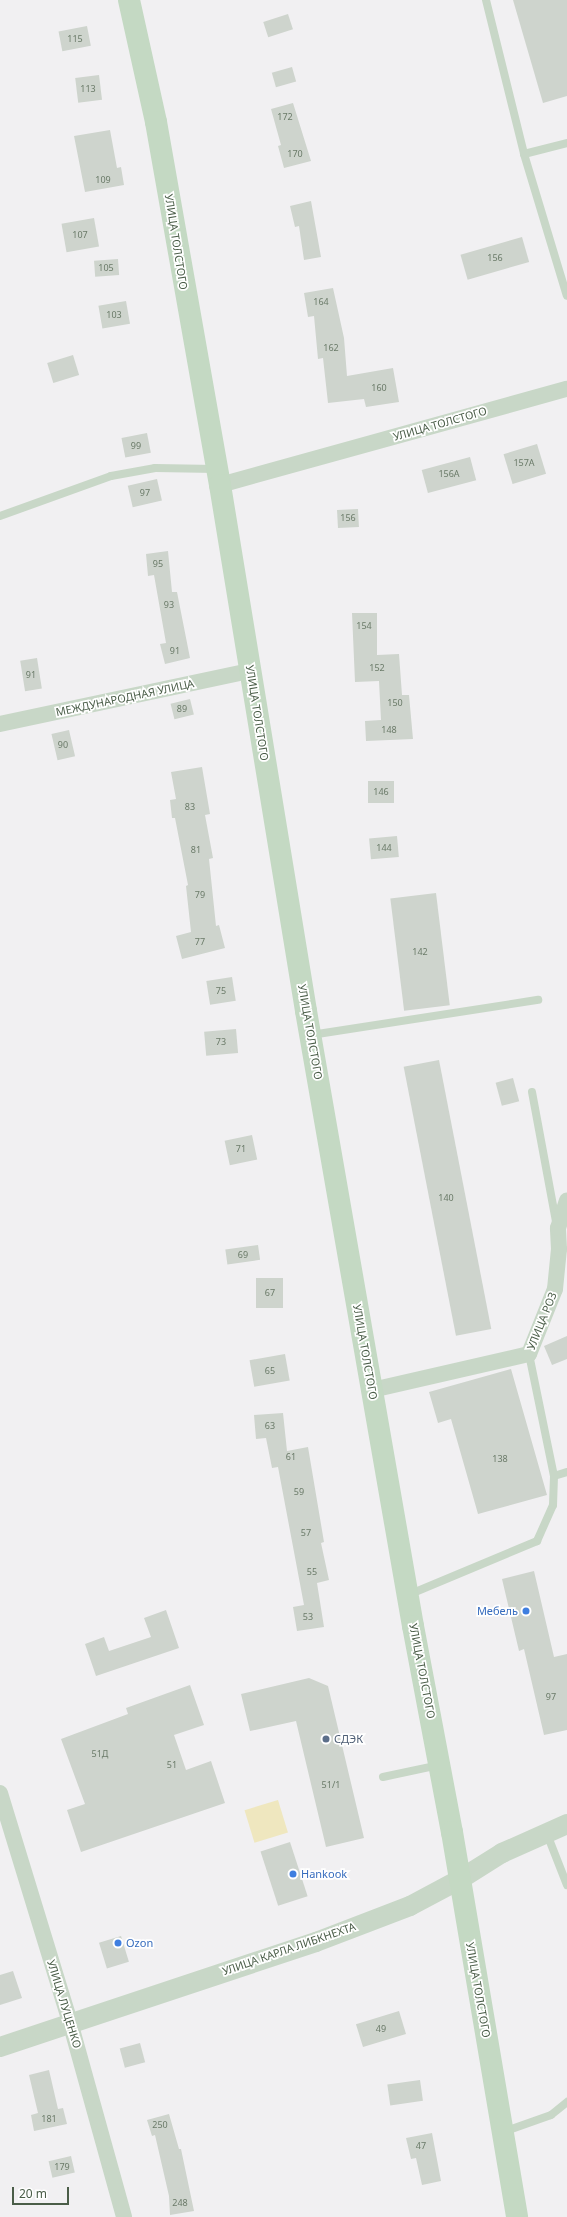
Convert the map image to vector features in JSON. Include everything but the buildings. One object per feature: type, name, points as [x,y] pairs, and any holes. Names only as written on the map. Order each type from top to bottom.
[{"type":"main road","name":"УЛИЦА ТОЛСТОГО","points":[[129,0],[154,114],[218,477],[310,1035],[408,1596],[460,1880],[517,2217]]},
{"type":"street","name":"УЛИЦА ТОЛСТОГО","points":[[218,477],[567,389]]},
{"type":"street","name":"МЕЖДУНАРОДНАЯ УЛИЦА","points":[[0,724],[250,671]]},
{"type":"street","name":"УЛИЦА РОЗ","points":[[372,1390],[529,1354],[555,1289],[559,1249],[558,1228],[567,1200]]},
{"type":"street","name":"УЛИЦА ЛУЦЕНКО","points":[[0,1793],[70,2022],[124,2217]]},
{"type":"street","name":"УЛИЦА КАРЛА ЛИБКНЕХТА","points":[[0,2046],[316,1942],[410,1906],[460,1880],[502,1853],[567,1824]]},
{"type":"lane","points":[[486,0],[524,154],[567,296]]},
{"type":"lane","points":[[524,154],[567,143]]},
{"type":"lane","points":[[0,516],[111,476],[155,468],[218,477]]},
{"type":"lane","points":[[310,1035],[538,1000]]},
{"type":"lane","points":[[532,1092],[558,1228]]},
{"type":"lane","points":[[408,1596],[537,1541],[554,1505],[554,1476],[529,1354]]},
{"type":"lane","points":[[554,1476],[567,1472]]},
{"type":"lane","points":[[383,1777],[439,1764]]},
{"type":"lane","points":[[546,1833],[567,1885]]},
{"type":"lane","points":[[502,2133],[551,2115],[567,2102]]},
{"type":"shaded area","points":[[278,1800],[288,1833],[254,1843],[245,1810]]},
{"type":"place","name":"Мебель","points":[[526,1611]]},
{"type":"place","name":"СДЭК","points":[[326,1739]]},
{"type":"place","name":"Hankook","points":[[293,1874]]},
{"type":"place","name":"Ozon","points":[[118,1943]]}]
